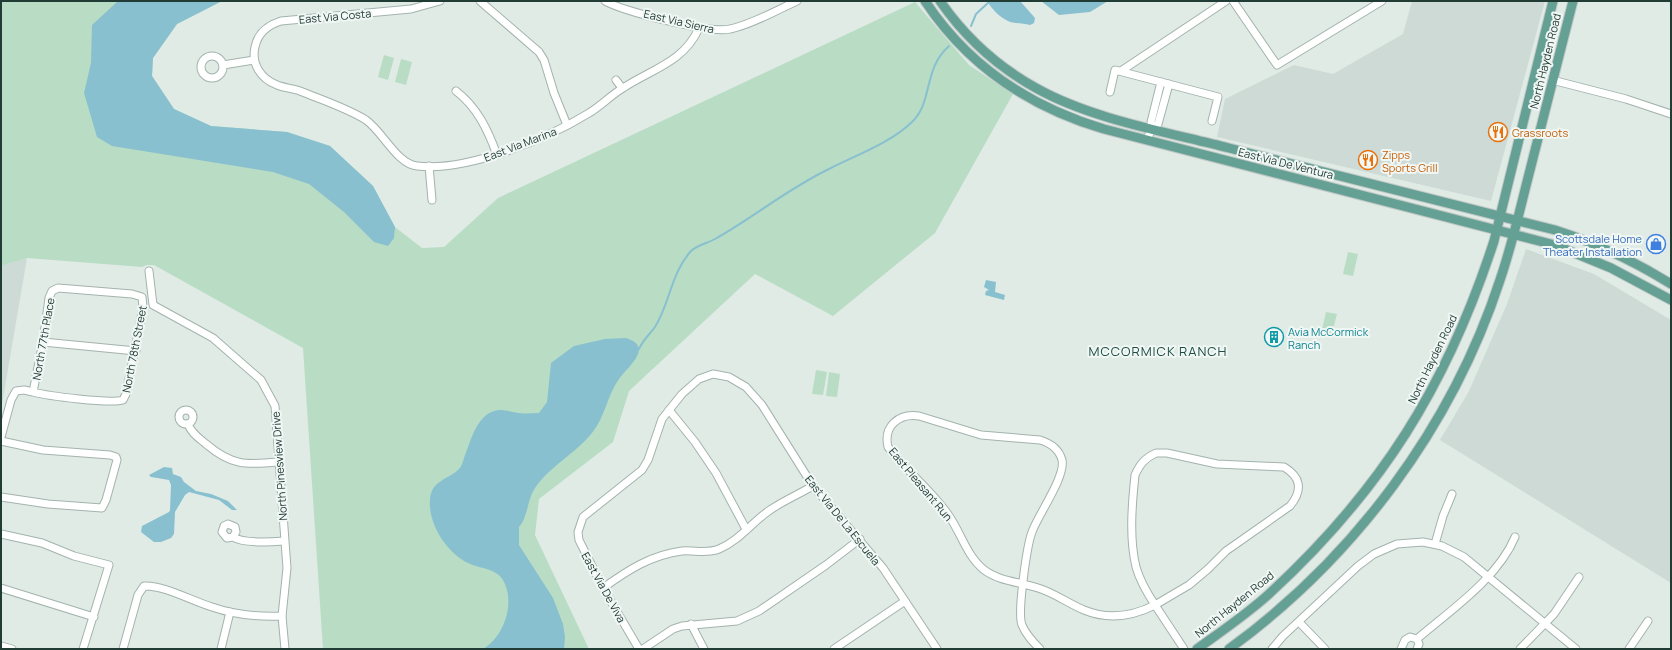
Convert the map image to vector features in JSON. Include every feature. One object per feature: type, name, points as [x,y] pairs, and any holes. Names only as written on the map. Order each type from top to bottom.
[{"type":"main road","name":"East Via De Ventura","points":[[925,1],[946,30],[963,49],[993,75],[1019,93],[1071,118],[1146,140],[1555,245],[1612,268],[1671,300]]},
{"type":"main road","name":"East Via De Ventura","points":[[940,1],[976,43],[996,61],[1024,81],[1078,108],[1555,230],[1594,243],[1634,262],[1671,284]]},
{"type":"main road","name":"North Hayden Road","points":[[1197,649],[1269,595],[1335,528],[1391,458],[1424,405],[1452,350],[1482,278],[1500,216],[1553,1]]},
{"type":"main road","name":"North Hayden Road","points":[[1229,649],[1264,623],[1318,574],[1364,524],[1399,479],[1429,432],[1464,370],[1494,297],[1514,234],[1573,1]]},
{"type":"street","name":"East Via Costa","points":[[254,60],[254,50],[259,35],[272,24],[281,21],[411,10],[440,1]]},
{"type":"street","points":[[480,1],[539,52],[544,60],[554,93],[567,125]]},
{"type":"street","name":"East Via Sierra","points":[[605,1],[628,9],[699,28],[721,30],[730,29],[797,1]]},
{"type":"street","points":[[1121,71],[1226,1]]},
{"type":"street","points":[[1233,1],[1277,65],[1369,4],[1382,1]]},
{"type":"street","name":"East Via Marina","points":[[254,60],[258,71],[269,82],[278,86],[298,90],[357,116],[374,127],[406,162],[418,166],[429,166],[476,161],[497,154],[567,125],[600,106],[622,88],[676,58],[692,42],[699,28]]},
{"type":"street","points":[[223,65],[254,60]]},
{"type":"street","points":[[1110,92],[1115,70],[1218,97],[1212,121]]},
{"type":"street","points":[[616,80],[622,88]]},
{"type":"street","points":[[1552,80],[1626,99],[1671,114]]},
{"type":"street","points":[[1153,128],[1151,122],[1161,82]]},
{"type":"street","points":[[1146,140],[1153,128],[1158,124],[1169,84]]},
{"type":"street","points":[[456,91],[466,98],[480,117],[497,154]]},
{"type":"street","points":[[429,166],[432,200]]},
{"type":"street","name":"North Pinesview Drive","points":[[149,271],[153,305],[213,338],[261,380],[274,406],[287,568],[282,616],[285,649]]},
{"type":"street","name":"North 77th Place","points":[[1,437],[14,393],[19,390],[33,392],[43,342],[49,298],[52,291],[58,288],[132,294],[142,297]]},
{"type":"street","name":"North 78th Street","points":[[33,392],[81,398],[118,401],[123,400],[126,394],[136,351],[143,308],[142,297]]},
{"type":"street","points":[[43,342],[136,351]]},
{"type":"street","name":"East Via De La Escuela","points":[[668,410],[699,378],[713,374],[729,377],[746,387],[762,405],[813,486],[860,539],[882,568],[937,649]]},
{"type":"street","points":[[668,410],[695,442],[716,473],[746,529]]},
{"type":"street","name":"East Via De Viva","points":[[639,649],[603,588],[579,540],[579,522],[588,512],[642,470],[648,460],[662,419],[668,410]]},
{"type":"street","name":"East Pleasant Run","points":[[1040,649],[1032,641],[1021,624],[1020,615],[1024,583],[1031,532],[1061,472],[1062,460],[1058,451],[1049,443],[1040,440],[981,435],[911,415],[900,417],[893,422],[887,435],[888,447],[948,513],[974,559],[991,575],[1024,583],[1046,591],[1095,614],[1121,616],[1140,612],[1155,605],[1189,585],[1226,551],[1290,506],[1297,498],[1299,490],[1298,482],[1293,472],[1284,467],[1218,464],[1167,453],[1156,453],[1148,457],[1140,465],[1135,475],[1133,547],[1136,567],[1143,586],[1155,605],[1184,649]]},
{"type":"street","points":[[188,424],[194,435],[218,454],[231,461],[248,464],[278,462]]},
{"type":"street","points":[[1,441],[43,450],[116,456],[117,463],[103,508],[48,504],[1,496]]},
{"type":"street","points":[[603,588],[644,561],[666,553],[717,550],[729,544],[769,510],[813,486]]},
{"type":"street","points":[[1435,544],[1443,516],[1452,494]]},
{"type":"street","points":[[1,534],[42,543],[74,556],[109,565],[83,649]]},
{"type":"street","points":[[234,537],[240,540],[284,541]]},
{"type":"street","points":[[1418,639],[1488,576],[1510,550],[1515,537]]},
{"type":"street","points":[[643,649],[673,629],[691,624],[716,624],[737,621],[760,611],[826,565],[860,539]]},
{"type":"street","points":[[1272,649],[1358,566],[1383,548],[1405,543],[1435,544],[1456,552],[1488,576],[1576,649]]},
{"type":"street","points":[[1520,649],[1545,624],[1567,596],[1579,577]]},
{"type":"street","points":[[126,648],[138,595],[144,586],[157,587],[196,602],[230,612],[259,616],[282,616]]},
{"type":"street","points":[[1,588],[94,617]]},
{"type":"street","points":[[834,649],[905,601]]},
{"type":"street","points":[[221,649],[230,612]]},
{"type":"street","points":[[1629,649],[1648,621]]},
{"type":"street","points":[[1299,622],[1325,649]]},
{"type":"street","points":[[691,624],[704,649]]},
{"type":"street","points":[[1401,649],[1405,640],[1410,636],[1418,639]]},
{"type":"street","points":[[1417,649],[1419,644],[1418,639]]},
{"type":"street","points":[[1,646],[12,649]]},
{"type":"shaded area","points":[[1412,1],[1545,1],[1491,201],[1217,137],[1225,99],[1294,65],[1333,74],[1403,34]]},
{"type":"shaded area","points":[[1526,249],[1594,274],[1671,320],[1671,583],[1440,440],[1469,391],[1507,304]]},
{"type":"shaded area","points":[[27,258],[1,410],[1,266]]},
{"type":"green space","points":[[1,1],[222,1],[177,24],[153,58],[152,76],[174,109],[211,126],[287,132],[330,146],[373,186],[395,227],[422,248],[444,247],[498,198],[915,2],[969,65],[1013,94],[935,233],[833,316],[755,274],[629,391],[613,442],[539,499],[535,535],[588,647],[587,649],[323,649],[303,348],[154,265],[142,267],[27,258],[1,266]]},
{"type":"green space","points":[[384,55],[394,58],[388,80],[378,77]]},
{"type":"green space","points":[[401,59],[412,62],[406,85],[395,82]]},
{"type":"green space","points":[[1348,252],[1358,254],[1353,276],[1343,274]]},
{"type":"green space","points":[[1326,312],[1337,314],[1331,337],[1321,334]]},
{"type":"green space","points":[[816,370],[827,372],[823,395],[812,394]]},
{"type":"green space","points":[[829,372],[840,374],[837,397],[826,396]]},
{"type":"water","points":[[118,1],[222,1],[177,24],[153,58],[152,76],[174,109],[211,126],[287,132],[330,146],[373,186],[395,227],[394,238],[388,246],[374,242],[344,212],[309,184],[273,172],[112,146],[97,137],[84,93],[91,63],[92,25]]},
{"type":"water","points":[[987,1],[1020,1],[1035,18],[1034,23],[1030,25],[1008,21],[996,12]]},
{"type":"water","points":[[1041,1],[1108,1],[1090,12],[1059,15]]},
{"type":"water","points":[[986,280],[996,282],[995,292],[1005,295],[1004,300],[985,295],[986,291],[989,290],[984,287]]},
{"type":"water","points":[[626,338],[634,342],[638,347],[639,352],[619,379],[600,420],[592,433],[548,473],[535,488],[530,498],[522,523],[519,527],[519,545],[553,598],[563,624],[565,637],[564,649],[483,649],[497,636],[506,618],[508,608],[507,589],[500,576],[492,571],[468,563],[460,558],[440,537],[432,519],[430,509],[431,493],[433,488],[460,468],[476,428],[480,421],[486,416],[492,412],[500,410],[520,413],[539,413],[547,402],[551,363],[574,346],[605,339]]},
{"type":"water","points":[[164,467],[172,468],[173,474],[181,477],[184,482],[196,491],[211,494],[228,501],[237,510],[232,510],[219,500],[189,492],[185,495],[175,512],[174,534],[171,538],[161,542],[154,542],[141,532],[142,526],[169,512],[170,510],[171,485],[169,480],[151,477],[149,475]]},
{"type":"waterway","points":[[971,26],[976,14],[990,1]]},
{"type":"waterway","points":[[636,350],[639,349],[644,340],[655,327],[679,269],[691,251],[729,230],[814,177],[873,148],[904,129],[919,113],[935,65],[949,46]]},
{"type":"place","name":"Grassroots","points":[[1498,132]]},
{"type":"place","name":"Zipps Sports Grill","points":[[1368,160]]},
{"type":"place","name":"Scottsdale Home Theater Installation","points":[[1656,244]]},
{"type":"place","name":"Avia McCormick Ranch","points":[[1274,337]]},
{"type":"district","name":"MCCORMICK RANCH","points":[[1158,351]]}]
